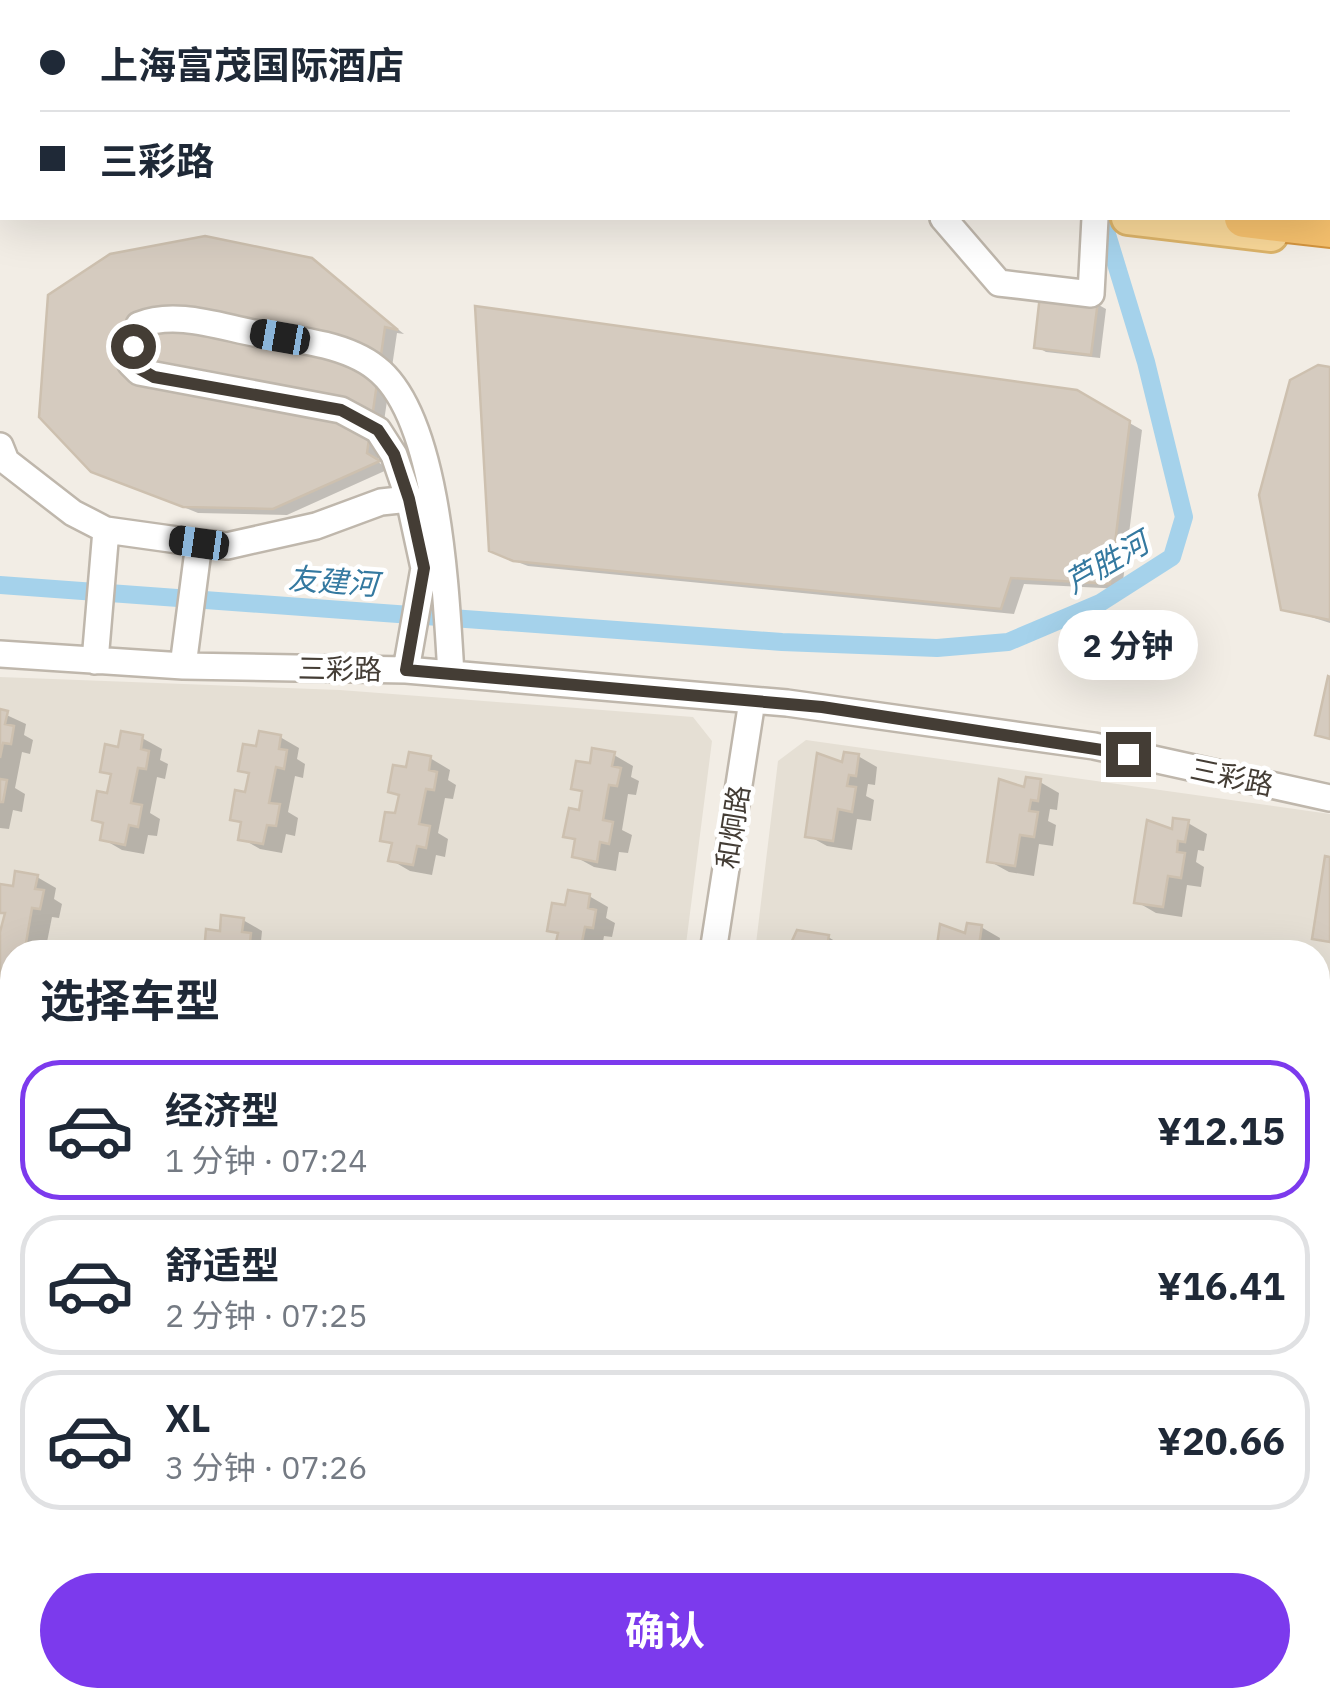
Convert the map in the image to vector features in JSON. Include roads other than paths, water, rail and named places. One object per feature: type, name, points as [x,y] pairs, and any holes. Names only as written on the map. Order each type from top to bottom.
[{"type":"highway","points":[[1261,220],[1330,228]]},
{"type":"main road","points":[[1150,220],[1330,242]]},
{"type":"street","points":[[944,220],[999,284],[1091,294],[1095,220]]},
{"type":"street","points":[[406,670],[413,630],[433,585],[419,436],[379,369],[335,350],[280,337],[162,316],[139,325],[131,364],[139,372],[341,410],[372,425],[394,454],[409,499],[424,568],[433,585],[448,632],[451,674]]},
{"type":"street","points":[[0,446],[6,461],[73,513],[106,530],[198,554],[316,526],[381,502],[409,499]]},
{"type":"street","points":[[95,661],[106,530]]},
{"type":"street","points":[[183,666],[198,554]]},
{"type":"street","name":"三彩路","points":[[0,654],[183,666],[406,670],[752,701],[1094,746],[1330,798]]},
{"type":"street","name":"和炯路","points":[[715,940],[752,701]]},
{"type":"waterway","name":"友建河","points":[[0,585],[782,642],[937,648],[1008,642],[1100,603],[1172,557],[1184,517],[1146,362],[1103,220]]},
{"type":"water label","name":"芦胜河","points":[[1107,563]]}]
